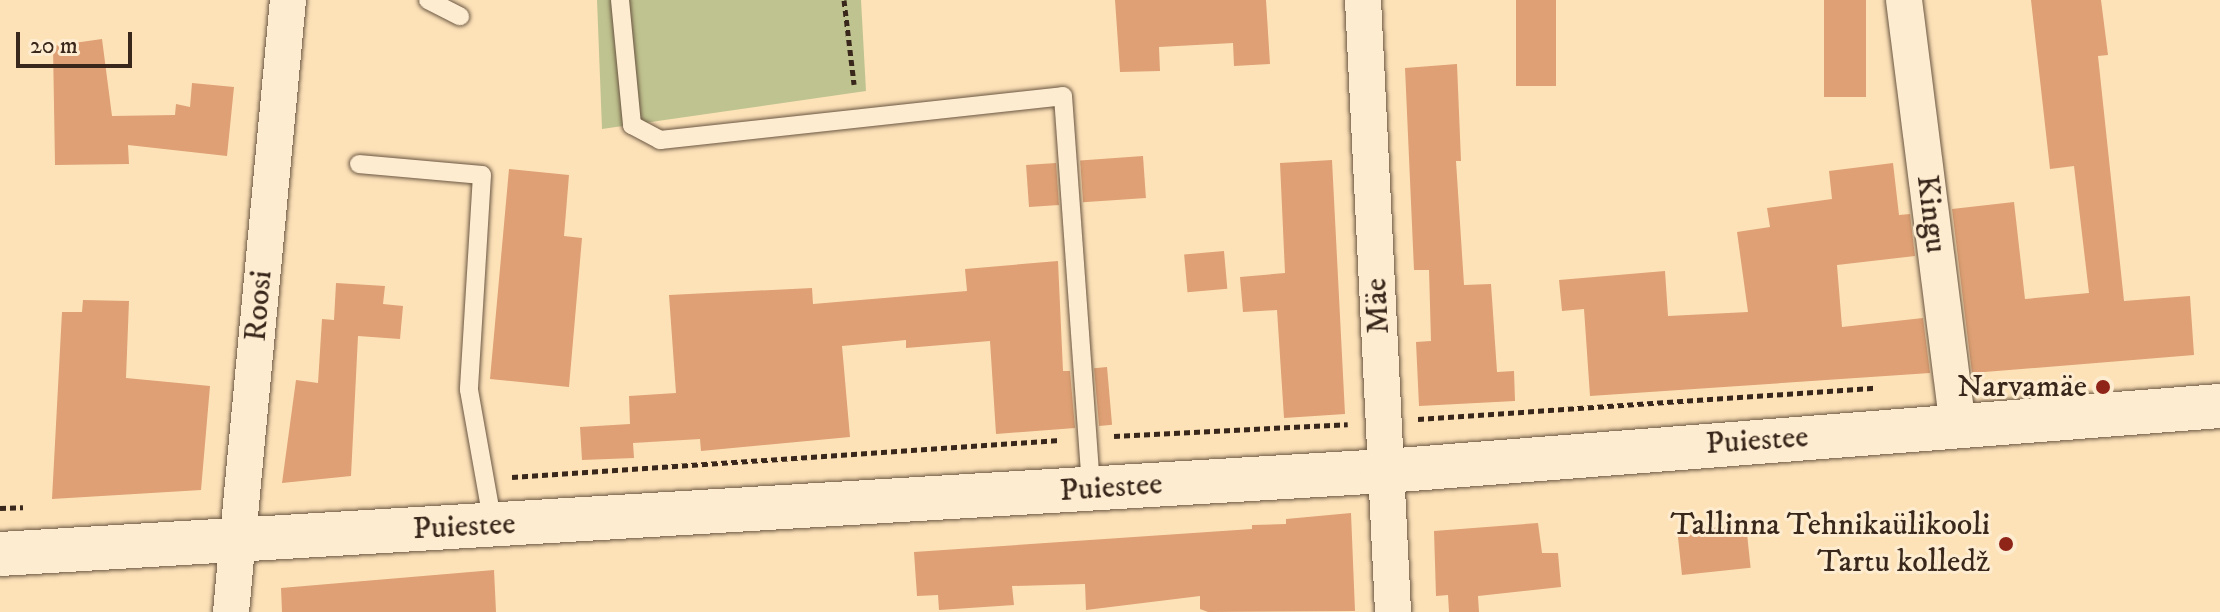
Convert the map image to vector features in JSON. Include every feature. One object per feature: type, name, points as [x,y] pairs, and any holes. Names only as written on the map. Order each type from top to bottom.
[{"type":"main road","name":"Puiestee","points":[[0,554],[1386,471],[2220,406]]},
{"type":"street","name":"Roosi","points":[[231,612],[288,0]]},
{"type":"street","name":"Mäe","points":[[1363,0],[1393,612]]},
{"type":"street","name":"Kingu","points":[[1904,0],[1958,427]]},
{"type":"lane","points":[[428,0],[460,16]]},
{"type":"lane","points":[[620,0],[632,125],[660,140],[1063,96],[1091,490]]},
{"type":"lane","points":[[359,164],[482,175],[469,390],[493,525]]},
{"type":"path","points":[[844,0],[854,84]]},
{"type":"green space","points":[[597,0],[861,0],[866,91],[602,129]]},
{"type":"building","points":[[1115,0],[1266,0],[1270,64],[1234,66],[1233,43],[1159,47],[1160,71],[1120,72]]},
{"type":"building","points":[[1516,0],[1556,0],[1556,86],[1516,86]]},
{"type":"building","points":[[1824,0],[1866,0],[1866,97],[1824,97]]},
{"type":"building","points":[[2031,0],[2101,0],[2108,55],[2098,56],[2124,301],[2190,296],[2194,355],[1972,373],[1952,209],[2014,202],[2025,299],[2089,293],[2074,166],[2050,169]]},
{"type":"building","points":[[102,39],[112,116],[175,115],[176,104],[190,107],[192,83],[234,87],[227,156],[128,145],[129,164],[55,165],[53,46]]},
{"type":"building","points":[[1457,64],[1461,161],[1456,161],[1464,285],[1491,284],[1497,372],[1514,371],[1515,401],[1419,406],[1416,342],[1431,341],[1429,270],[1414,270],[1405,68]]},
{"type":"building","points":[[1143,156],[1146,198],[1083,202],[1080,160]]},
{"type":"building","points":[[1332,160],[1345,414],[1284,418],[1277,310],[1243,312],[1240,277],[1285,273],[1280,163]]},
{"type":"building","points":[[1056,163],[1059,205],[1029,207],[1026,165]]},
{"type":"building","points":[[1893,163],[1899,215],[1910,214],[1915,256],[1837,265],[1842,327],[1923,318],[1930,373],[1590,396],[1584,309],[1562,311],[1559,280],[1665,271],[1668,316],[1748,312],[1737,232],[1770,227],[1767,208],[1832,199],[1829,171]]},
{"type":"building","points":[[509,169],[569,175],[564,236],[582,238],[569,387],[490,379]]},
{"type":"building","points":[[1224,251],[1227,289],[1187,292],[1184,254]]},
{"type":"building","points":[[1058,261],[1063,371],[1070,371],[1075,428],[996,434],[990,341],[906,348],[906,340],[842,346],[850,437],[701,451],[700,439],[633,443],[634,458],[582,460],[580,427],[630,424],[629,396],[676,393],[669,295],[812,288],[813,304],[967,291],[965,269]]},
{"type":"building","points":[[336,283],[385,286],[383,304],[403,306],[400,339],[358,336],[351,476],[282,483],[296,380],[318,383],[322,319],[334,320]]},
{"type":"building","points":[[83,300],[129,301],[126,378],[210,386],[201,490],[52,499],[62,312],[82,312]]},
{"type":"building","points":[[1107,367],[1112,425],[1099,426],[1094,368]]},
{"type":"building","points":[[1351,513],[1355,611],[1208,612],[1200,609],[1200,596],[1086,610],[1085,584],[1012,586],[1014,605],[939,610],[938,595],[917,596],[914,552],[1252,529],[1252,525],[1286,524],[1286,519]]},
{"type":"building","points":[[1538,523],[1542,553],[1558,553],[1561,587],[1478,596],[1479,612],[1449,612],[1448,595],[1436,596],[1434,531]]},
{"type":"building","points":[[1746,524],[1751,568],[1682,575],[1677,531]]},
{"type":"building","points":[[494,570],[496,612],[282,612],[281,588]]},
{"type":"place","name":"Narvamäe","points":[[2103,387]]},
{"type":"place","name":"Tallinna Tehnikaülikooli Tartu kolledž","points":[[2006,544]]}]
